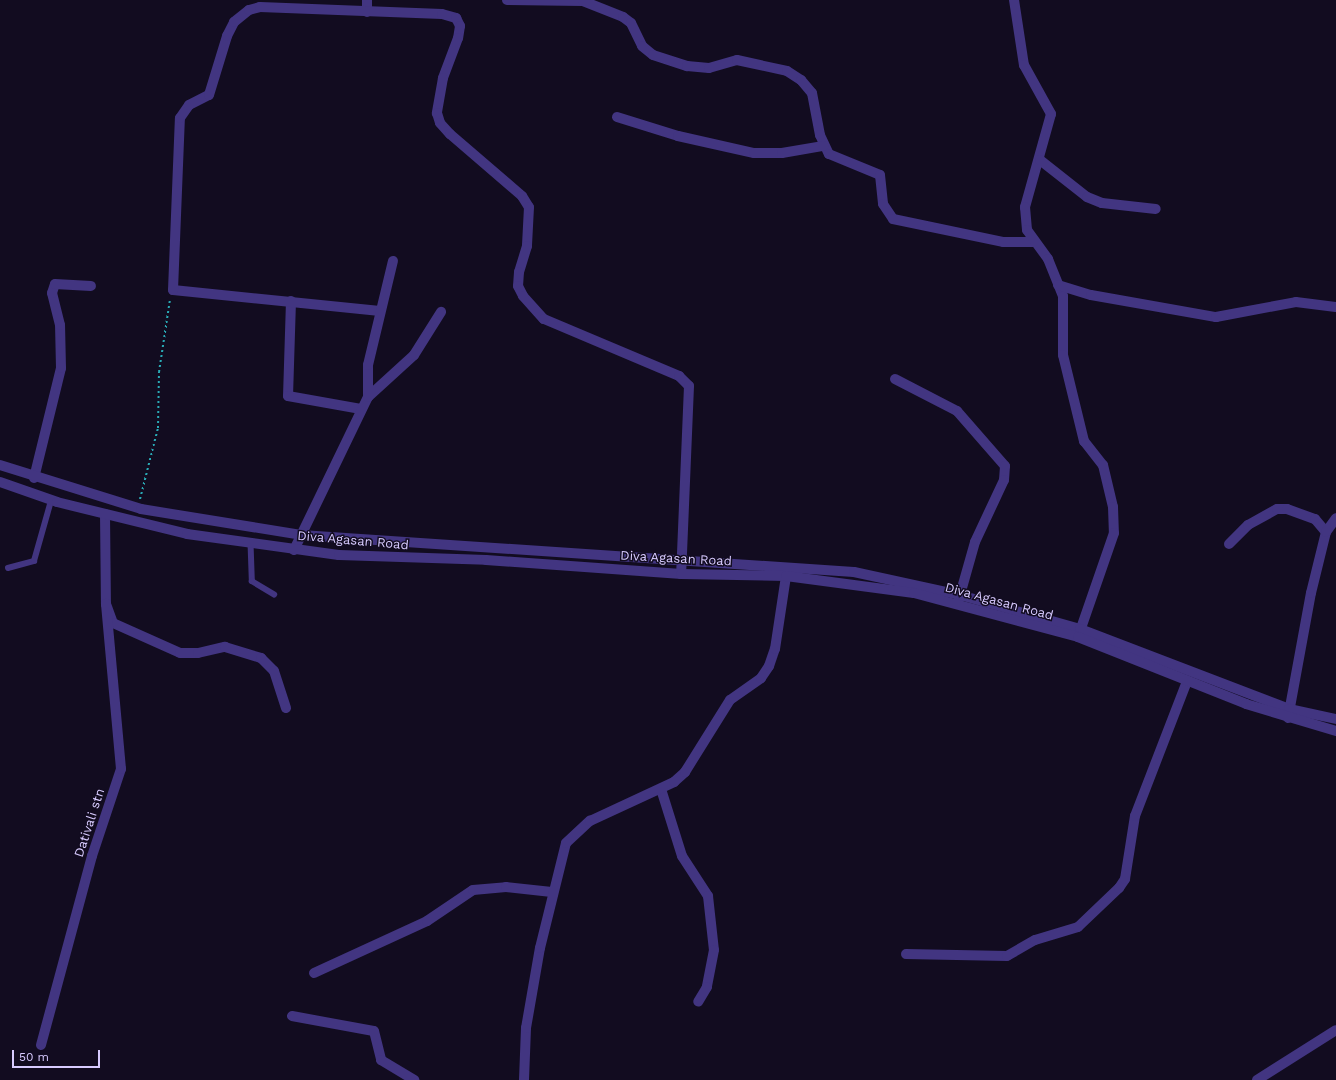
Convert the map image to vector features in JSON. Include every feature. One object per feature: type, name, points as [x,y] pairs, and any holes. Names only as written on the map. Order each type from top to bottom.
[{"type":"street","points":[[366,12],[367,0]]},
{"type":"street","points":[[507,0],[583,0],[623,16],[631,24],[642,46],[667,60],[709,68],[737,60],[787,71],[801,80],[812,94],[823,146],[837,158],[880,175],[883,204],[898,221],[1003,242],[1035,242]]},
{"type":"street","points":[[1014,0],[1024,65],[1051,114],[1040,160],[1025,207],[1027,230],[1035,242],[1063,296],[1063,355],[1084,441],[1103,465],[1113,507],[1114,533],[1079,633],[1288,713],[1336,718]]},
{"type":"street","points":[[380,311],[173,290],[180,118],[189,105],[209,95],[214,86],[234,22],[260,7],[456,18],[460,26],[458,38],[443,78],[437,113],[440,123],[450,134],[522,196],[529,207],[526,246],[519,272],[518,286],[523,296],[544,319],[679,376],[689,386],[681,574]]},
{"type":"street","points":[[617,117],[678,136],[754,153],[782,153],[823,146]]},
{"type":"street","points":[[1040,160],[1087,196],[1102,203],[1156,209]]},
{"type":"street","points":[[368,396],[368,365],[393,262]]},
{"type":"street","points":[[34,478],[60,368],[60,325],[52,293],[55,284],[91,286]]},
{"type":"street","points":[[1058,285],[1091,295],[1216,317],[1296,302],[1336,307]]},
{"type":"street","points":[[291,301],[288,396],[361,409]]},
{"type":"street","points":[[294,550],[368,396],[414,355],[441,312]]},
{"type":"street","points":[[0,465],[34,478],[137,508],[301,535],[682,562],[854,572],[958,599],[976,542],[1004,480],[1005,466],[957,411],[895,379]]},
{"type":"street","name":"Diva Agasan Road","points":[[0,482],[51,501],[105,514],[212,538],[294,550],[681,574],[786,576],[958,599],[1079,633],[1187,681],[1288,713],[1336,731]]},
{"type":"street","points":[[1229,544],[1248,525],[1277,509],[1287,509],[1315,519],[1326,532]]},
{"type":"street","name":"Dativali stn","points":[[41,1045],[92,856],[121,769],[106,604],[105,514]]},
{"type":"street","points":[[1288,713],[1326,532],[1336,518]]},
{"type":"street","points":[[212,538],[215,522]]},
{"type":"street","points":[[524,1080],[526,1028],[560,857],[576,831],[661,789],[685,772],[730,700],[761,678],[769,666],[775,649],[786,576]]},
{"type":"street","points":[[106,604],[113,623],[120,629],[180,653],[225,647],[261,658],[274,671],[286,708]]},
{"type":"street","points":[[906,954],[1007,956],[1035,940],[1078,927],[1119,888],[1125,879],[1135,816],[1187,681]]},
{"type":"street","points":[[661,789],[682,856],[708,896],[714,950],[708,987],[698,1002]]},
{"type":"street","points":[[314,973],[427,921],[473,890],[506,887],[552,892]]},
{"type":"street","points":[[292,1016],[374,1031],[381,1060],[414,1080]]},
{"type":"street","points":[[1257,1080],[1336,1030]]},
{"type":"lane","points":[[8,568],[34,561],[51,501]]},
{"type":"lane","points":[[251,543],[252,581],[274,594]]},
{"type":"path","points":[[137,508],[158,428],[163,326],[173,290]]}]
